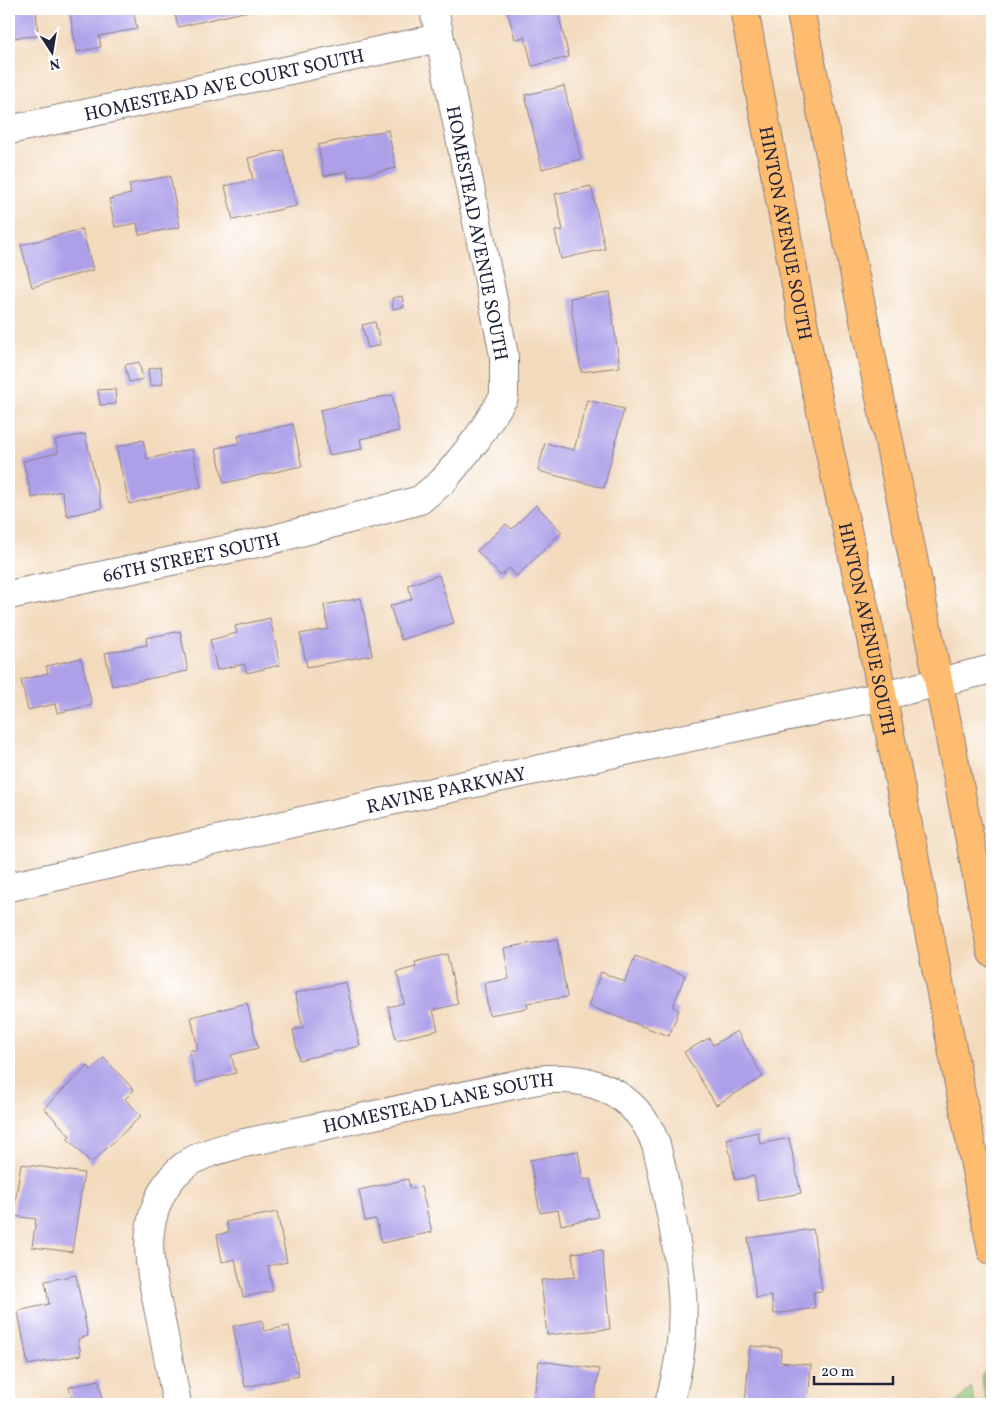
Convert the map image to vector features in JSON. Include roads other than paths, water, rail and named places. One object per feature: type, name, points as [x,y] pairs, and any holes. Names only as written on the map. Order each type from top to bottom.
[{"type":"main road","name":"HINTON AVENUE SOUTH","points":[[744,9],[814,380],[883,696],[992,1251]]},
{"type":"main road","points":[[800,9],[992,953]]},
{"type":"street","name":"HOMESTEAD AVENUE SOUTH","points":[[373,513],[420,500],[443,481],[477,439],[504,397],[504,355],[434,9]]},
{"type":"street","name":"HOMESTEAD AVE COURT SOUTH","points":[[9,130],[439,38]]},
{"type":"street","name":"66TH STREET SOUTH","points":[[9,595],[267,541],[373,513]]},
{"type":"street","name":"RAVINE PARKWAY","points":[[9,887],[390,801],[883,696],[992,669]]},
{"type":"street","name":"HOMESTEAD LANE SOUTH","points":[[177,1404],[151,1269],[149,1240],[153,1216],[160,1198],[174,1176],[185,1166],[210,1153],[240,1144],[532,1081],[555,1078],[575,1079],[593,1083],[615,1094],[637,1111],[649,1129],[656,1145],[680,1264],[683,1296],[684,1324],[681,1350],[669,1404]]}]
